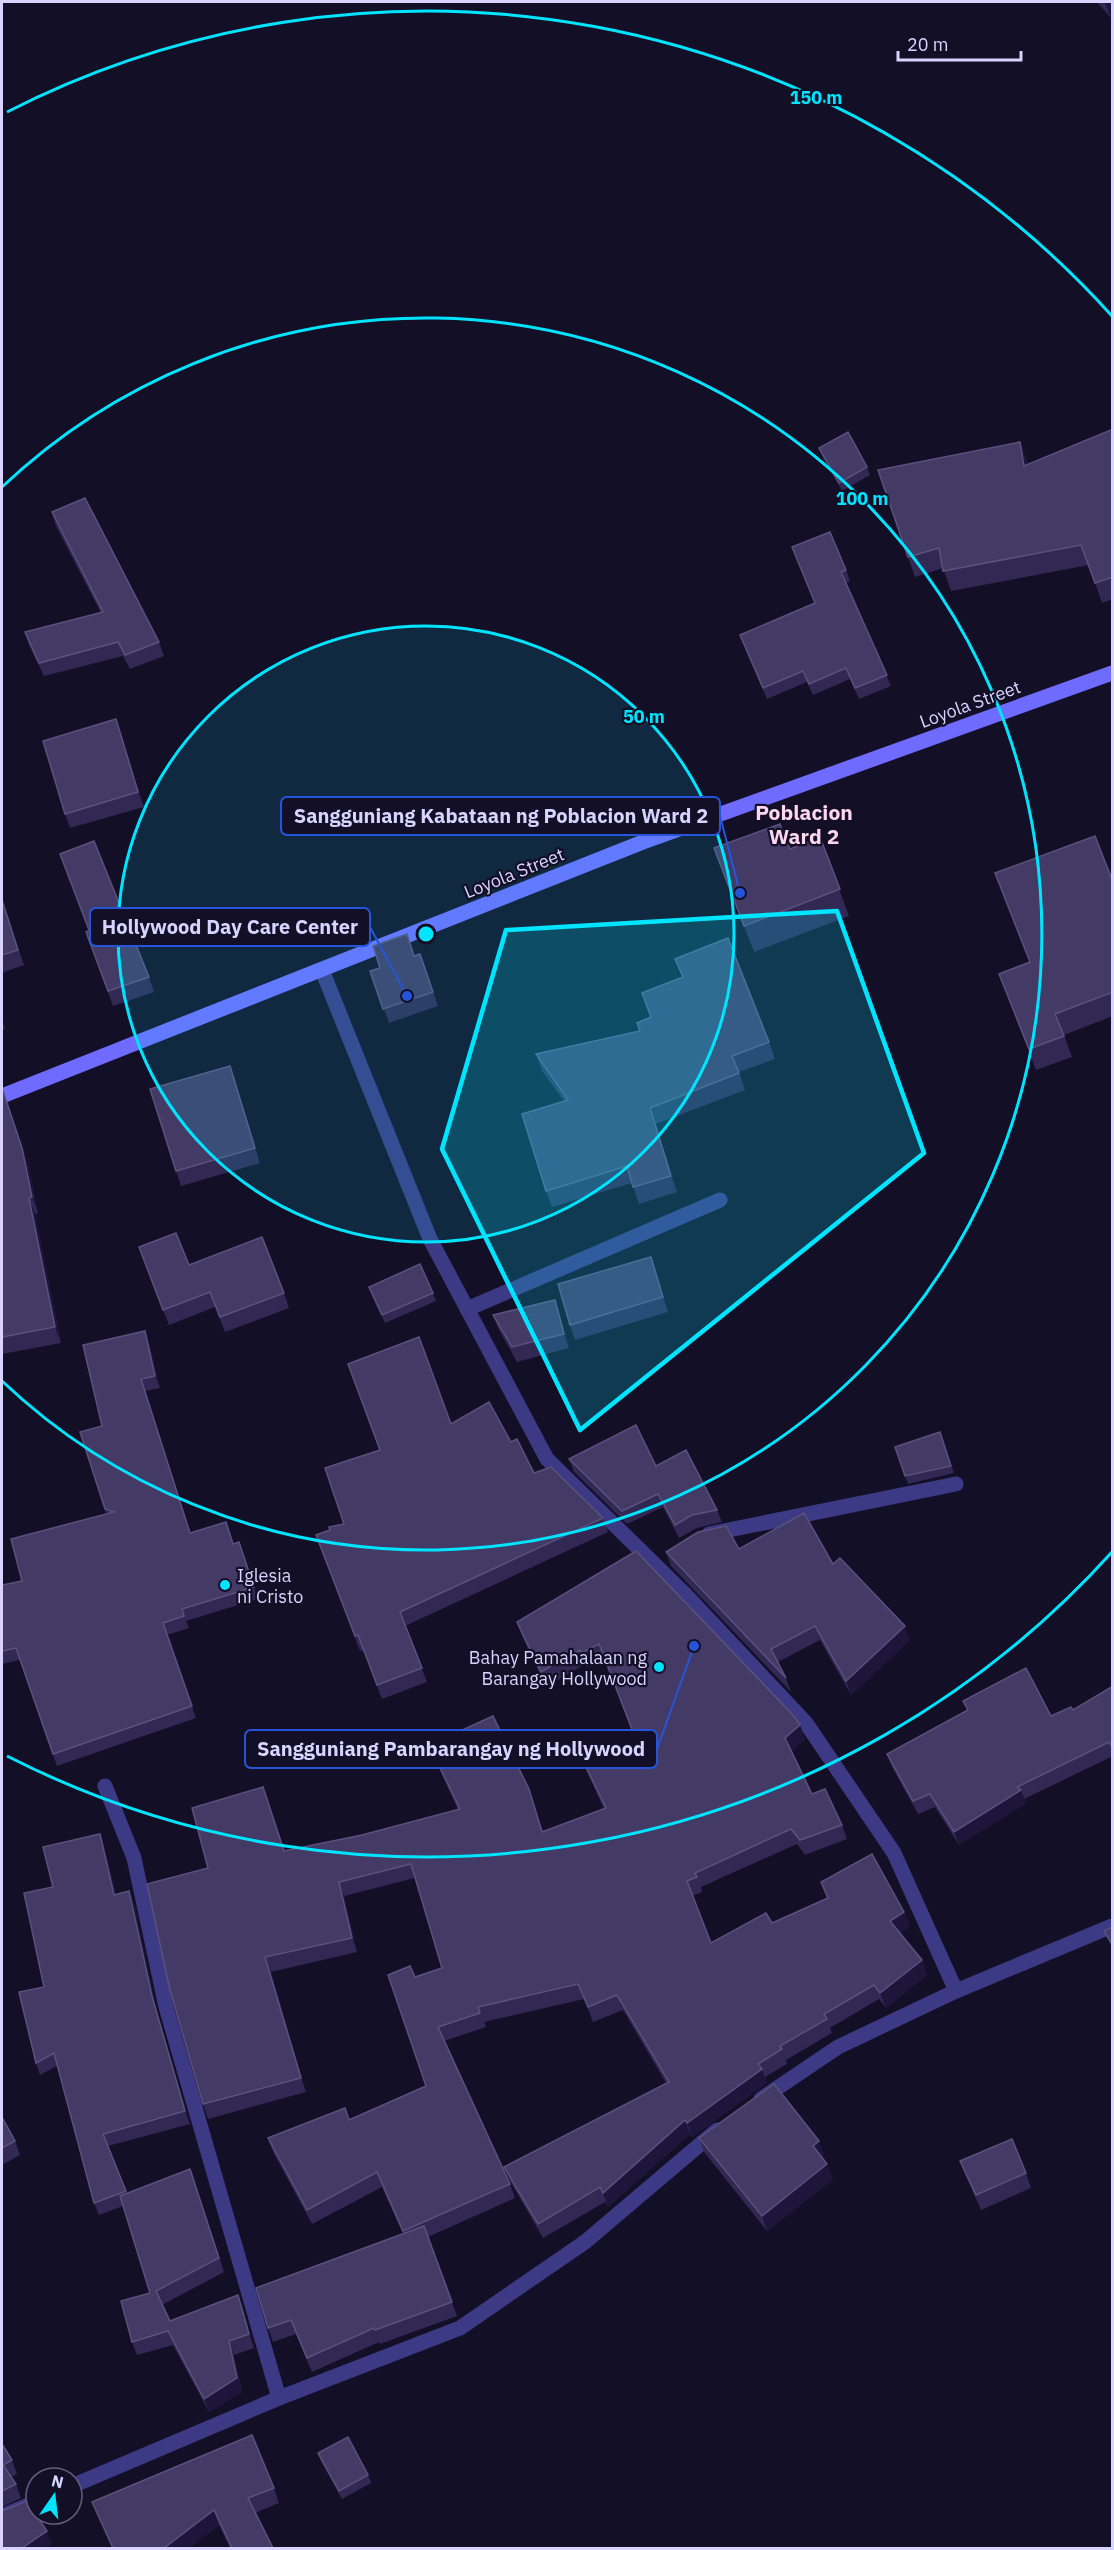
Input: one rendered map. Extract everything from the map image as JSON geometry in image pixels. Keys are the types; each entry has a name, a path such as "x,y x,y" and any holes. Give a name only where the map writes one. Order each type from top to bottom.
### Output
{"street":[{"name":"Loyola Street","path":"2,1096 643,842 1113,673"},
{"path":"322,970 430,1239 547,1459 655,1565 806,1723 894,1853 956,1991"},
{"path":"466,1309 720,1200"},
{"path":"690,1542 699,1537 956,1484"},
{"path":"655,1565 673,1554"},
{"path":"105,1786 134,1858 166,2007 279,2398"},
{"path":"752,2105 838,2047 956,1991 1113,1926"},
{"path":"84,2481 279,2398 460,2328 585,2242 714,2131 733,2118"},
{"path":"2,2516 24,2507"}],"highlighted area":[{"path":"837,911 924,1153 580,1430 442,1149 506,930"}],"building":[{"path":"1113,429 1113,577 1095,583 1081,545 943,571 939,548 908,557 878,470 1020,442 1024,466"},
{"path":"848,432 867,467 839,483 819,448"},
{"path":"85,498 159,642 125,655 118,642 39,663 25,632 103,612 52,512"},
{"path":"830,532 846,570 841,572 887,675 855,688 846,668 809,684 803,671 763,688 740,635 815,603 792,547"},
{"path":"116,719 138,792 65,814 43,741"},
{"path":"780,824 790,849 820,837 840,889 744,926 714,848"},
{"path":"1095,836 1113,882 1113,992 1055,1014 1064,1036 1029,1049 999,974 1030,962 995,873"},
{"path":"94,841 149,977 108,991 86,932 89,930 60,854"},
{"path":"2,900 18,950 2,955"},
{"path":"407,934 414,956 420,954 433,992 383,1009 370,971 380,968 373,946"},
{"path":"728,938 769,1042 732,1056 739,1073 650,1108 671,1176 633,1187 627,1166 546,1191 522,1114 568,1100 536,1054 640,1031 637,1023 651,1017 642,993 683,977 675,959"},
{"path":"230,1066 255,1148 176,1171 150,1089"},
{"path":"2,1091 22,1148 32,1197 29,1198 55,1327 2,1337"},
{"path":"176,1233 189,1265 262,1237 284,1293 220,1317 210,1292 163,1310 139,1247"},
{"path":"651,1257 663,1297 570,1325 558,1284"},
{"path":"420,1264 433,1293 382,1315 369,1287"},
{"path":"555,1300 564,1334 512,1347 493,1315"},
{"path":"145,1331 155,1376 141,1379 190,1533 226,1522 233,1544 239,1542 254,1587 182,1609 184,1616 163,1623 192,1706 53,1754 16,1648 2,1651 2,1585 22,1581 11,1539 114,1512 105,1509 80,1432 102,1426 83,1345"},
{"path":"419,1337 451,1424 489,1402 511,1442 517,1439 534,1473 551,1467 603,1518 400,1612 422,1668 377,1685 358,1635 355,1636 316,1535 330,1530 329,1527 344,1524 325,1468 380,1450 348,1364"},
{"path":"636,1425 656,1466 686,1450 717,1510 692,1515 675,1525 658,1494 622,1511 569,1459"},
{"path":"940,1432 951,1466 905,1476 895,1447"},
{"path":"804,1513 833,1564 840,1558 905,1626 846,1681 815,1626 771,1649 786,1678 666,1552 698,1532 726,1526 739,1549"},
{"path":"636,1551 793,1715 800,1725 785,1738 812,1794 825,1789 842,1825 800,1840 791,1829 695,1873 697,1877 687,1881 711,1943 766,1913 772,1923 828,1898 821,1882 872,1854 904,1912 890,1921 922,1960 880,1993 874,1985 824,2014 827,2019 780,2046 782,2049 758,2064 762,2069 687,2123 685,2120 603,2193 600,2187 538,2224 504,2167 669,2082 617,1995 588,2007 578,1984 478,2007 480,2013 438,2027 510,2184 403,2231 377,2172 307,2210 268,2138 345,2108 349,2120 426,2086 388,1975 410,1966 415,1977 442,1968 411,1864 339,1882 352,1938 265,1957 301,2078 203,2104 170,1990 147,1884 208,1868 192,1808 263,1787 284,1851 362,1835 460,1809 429,1745 493,1716 529,1789 542,1832 606,1808 583,1761 635,1737 599,1644 581,1653 580,1650 541,1672 517,1622"},
{"path":"1026,1668 1051,1716 1071,1707 1073,1710 1113,1686 1113,1749 1109,1742 1017,1787 1021,1790 954,1832 930,1794 913,1801 887,1754 968,1710 963,1701"},
{"path":"100,1834 114,1895 129,1891 152,1996 185,2111 103,2134 126,2191 94,2203 54,2053 36,2063 19,1992 44,1987 24,1893 53,1887 43,1847"},
{"path":"1113,1927 1113,1946 1104,1931"},
{"path":"774,2084 819,2141 813,2146 827,2164 762,2216 699,2138"},
{"path":"2,2117 15,2141 2,2148"},
{"path":"1012,2139 1026,2173 976,2195 960,2161"},
{"path":"190,2169 219,2258 156,2291 170,2321 238,2295 249,2334 229,2341 237,2378 204,2399 168,2331 132,2342 121,2301 150,2293 120,2196"},
{"path":"424,2226 452,2302 375,2330 374,2328 307,2358 291,2320 268,2328 256,2288"},
{"path":"252,2435 274,2488 248,2498 273,2548 232,2548 214,2510 164,2548 113,2548 92,2502"},
{"path":"348,2437 368,2475 339,2491 318,2453"},
{"path":"2,2444 12,2460 3,2465 16,2484 2,2491"},
{"path":"24,2502 24,2526 44,2526 47,2531 22,2548 2,2548 2,2511"}],"place":[{"name":"Sangguniang Kabataan ng Poblacion Ward 2","path":"740,893"},
{"name":"Hollywood Day Care Center","path":"407,996"},
{"name":"Iglesia ni Cristo","path":"225,1585"},
{"name":"Sangguniang Pambarangay ng Hollywood","path":"694,1646"},
{"name":"Bahay Pamahalaan ng Barangay Hollywood","path":"659,1667"}],"district":[{"name":"Poblacion Ward 2","path":"804,824"}]}
